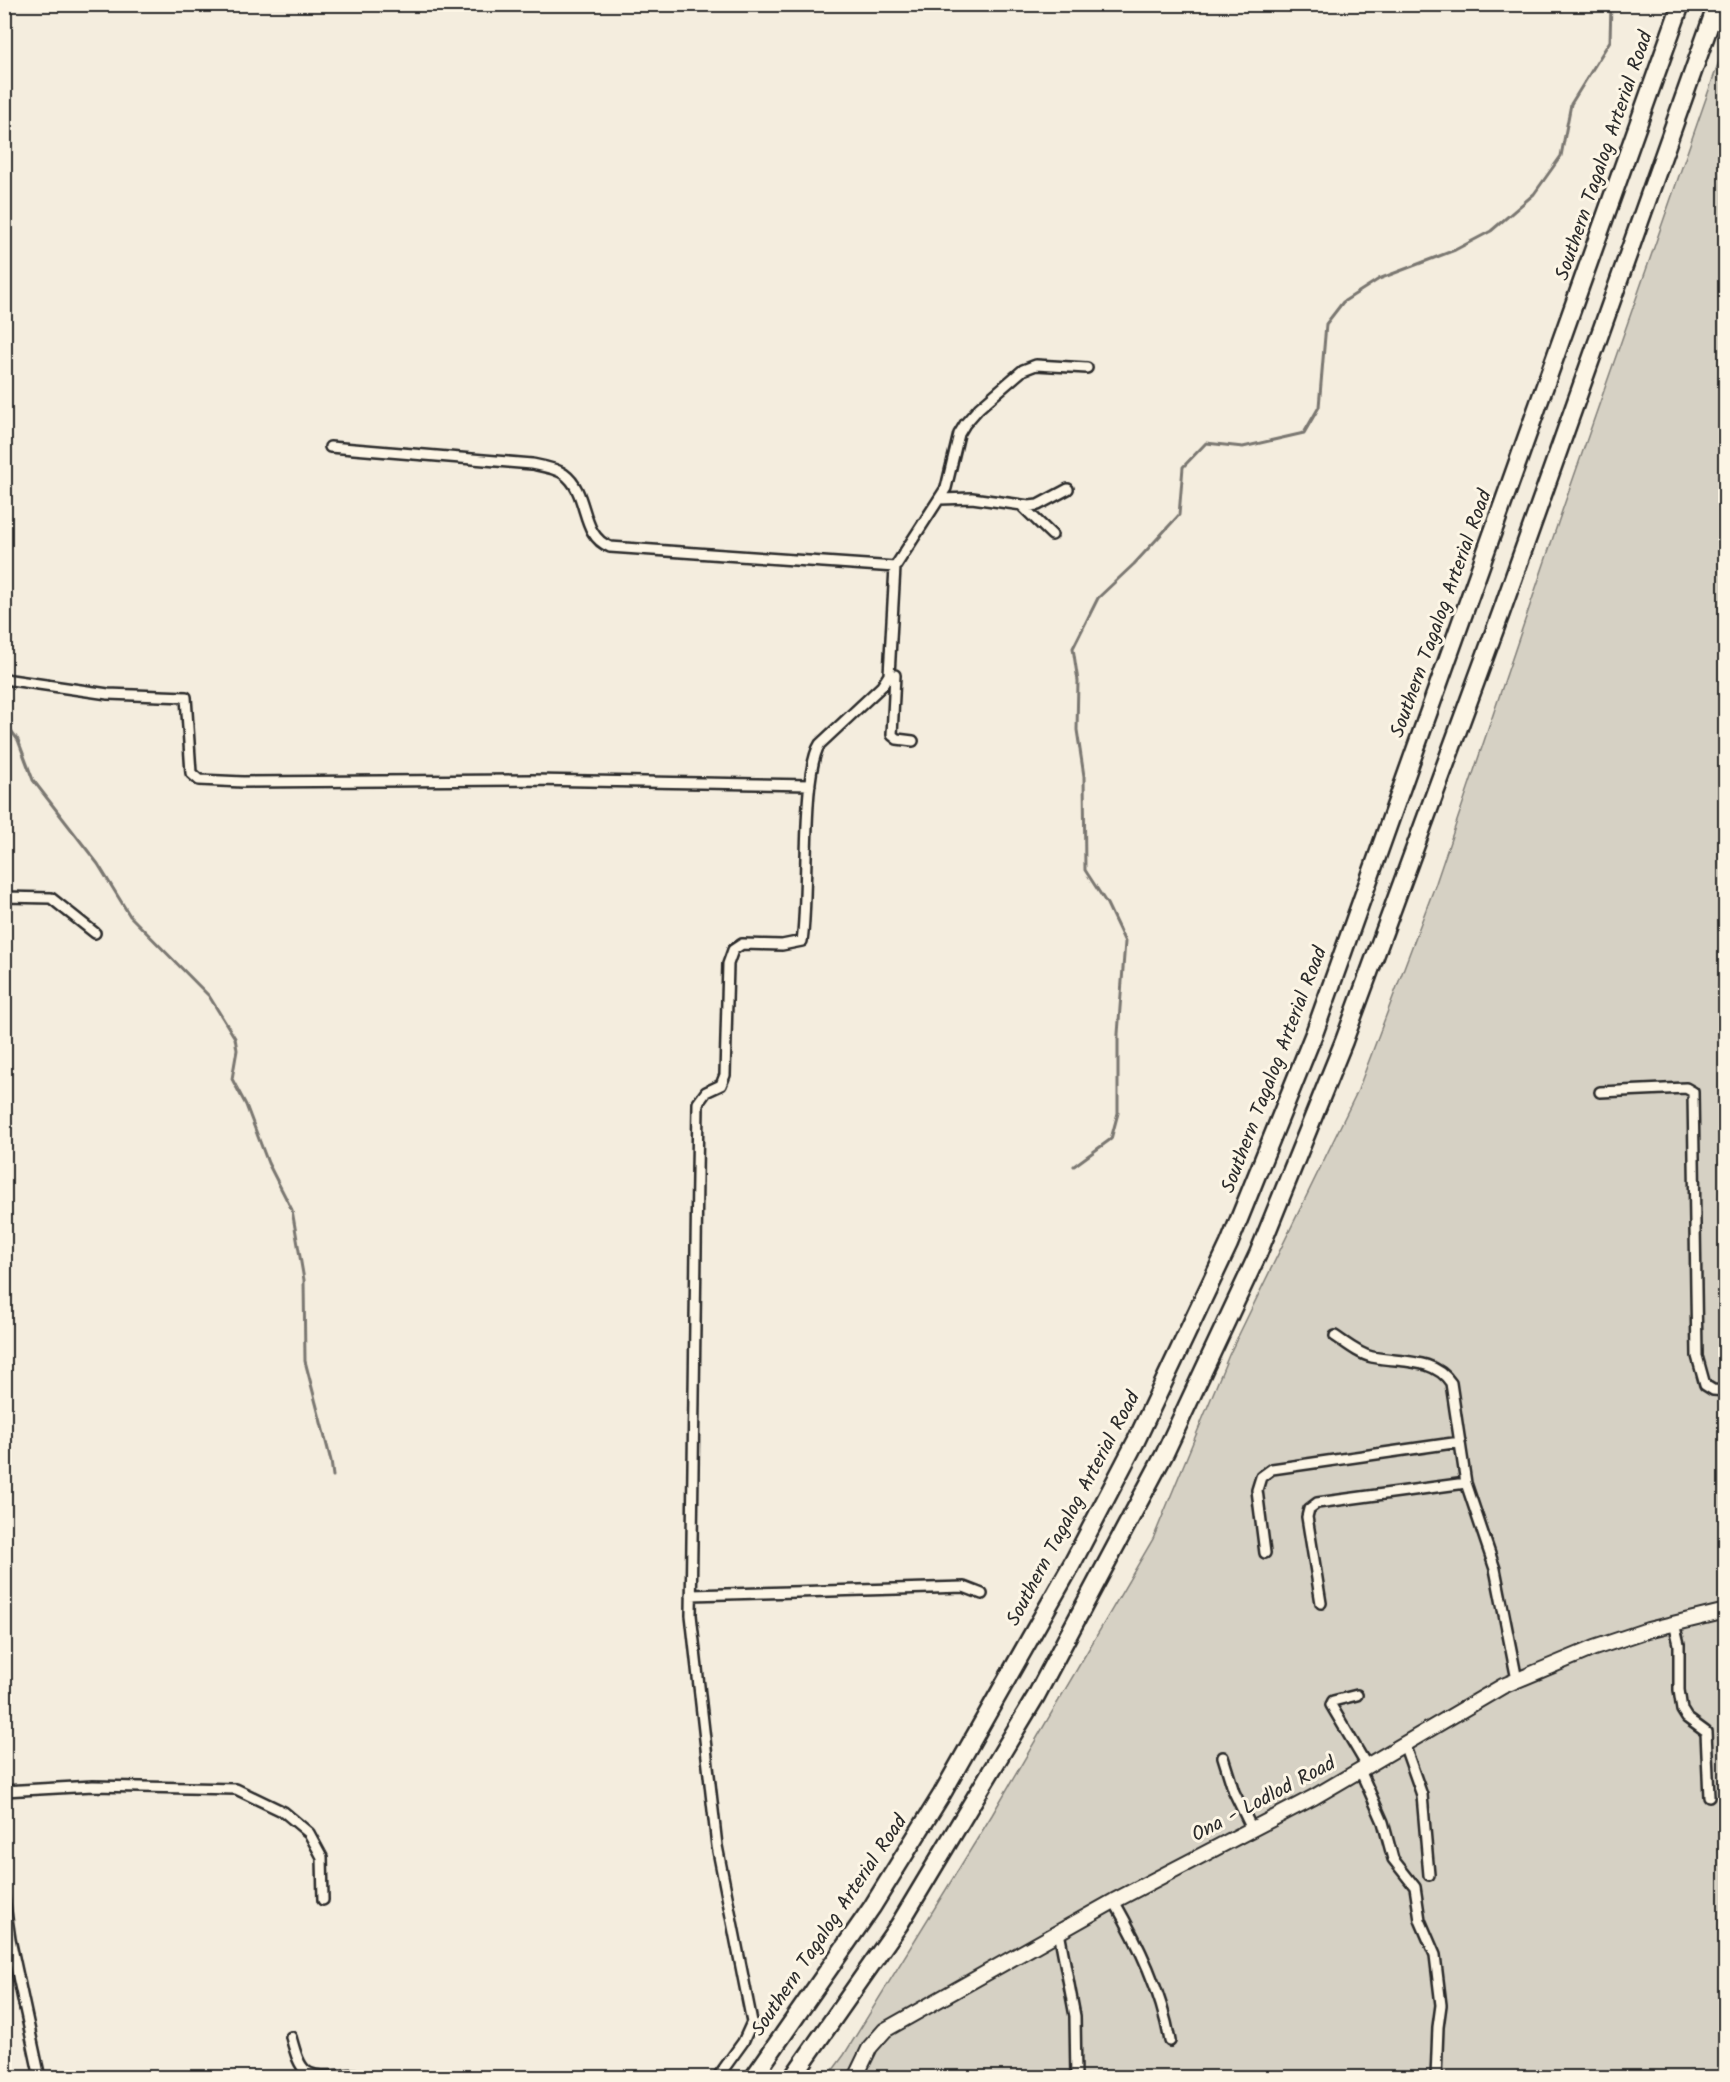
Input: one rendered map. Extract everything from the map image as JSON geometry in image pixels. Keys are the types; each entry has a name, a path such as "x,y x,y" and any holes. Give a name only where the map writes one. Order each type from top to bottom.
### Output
{"highway":[{"name":"Southern Tagalog Arterial Road","path":"753,2078 872,1907 948,1784 1072,1564 1136,1441 1229,1244 1315,1031 1681,4"},
{"path":"792,2078 898,1925 1036,1696 1165,1453 1258,1254 1364,987 1501,613 1717,4"}],"main road":[{"name":"Ona - Lodlod Road","path":"855,2078 870,2047 885,2030 1114,1901 1363,1768 1517,1680 1594,1648 1674,1623 1725,1611"}],"street":[{"path":"717,2078 743,2042 752,2022 717,1846 691,1615 699,1104 706,1092 721,1085 725,1075 728,964 733,950 742,944 782,945 802,941 810,785 814,755 820,744 882,686 889,675 895,567 940,500 949,481 959,434 979,408 1023,370 1036,365 1087,368"},
{"path":"330,447 532,464 562,473 579,492 593,536 600,543 610,547 895,567"},
{"path":"940,500 972,498 1038,505 1068,489"},
{"path":"1021,505 1052,535"},
{"path":"889,675 895,675 892,735 897,740 913,741"},
{"path":"4,679 108,694 186,697 191,773 199,780 243,782 532,780 810,785"},
{"path":"4,897 51,898 96,933"},
{"path":"1599,1092 1686,1088 1693,1092 1697,1356 1705,1386 1713,1390 1725,1391"},
{"path":"1335,1336 1362,1354 1434,1366 1444,1372 1451,1383 1466,1483 1495,1569 1517,1680"},
{"path":"1266,1553 1257,1490 1261,1477 1272,1468 1460,1442"},
{"path":"1321,1603 1307,1517 1309,1509 1317,1503 1466,1483"},
{"path":"691,1594 964,1587 982,1594"},
{"path":"1674,1623 1679,1644 1682,1710 1687,1718 1706,1732 1709,1797"},
{"path":"1357,1695 1333,1701 1331,1705 1363,1768 1394,1859 1415,1887 1420,1920 1435,1955 1442,2005 1438,2027 1436,2078"},
{"path":"1404,1744 1422,1796 1429,1875"},
{"path":"1223,1757 1234,1792 1252,1829"},
{"path":"4,1791 93,1786 236,1789 284,1812 309,1833 322,1857 323,1900"},
{"path":"4,1898 10,1939 40,2078"},
{"path":"1114,1901 1135,1938 1165,2011 1170,2041"},
{"path":"1059,1932 1075,2016 1076,2078"},
{"path":"291,2037 298,2064 307,2074 316,2077 355,2074 366,2078"}],"shaded area":[{"path":"1725,44 1726,1278 1721,1279 1721,1305 1726,1306 1725,2077 827,2078 844,2055 992,1815 1153,1539 1229,1355 1358,1090 1436,883 1563,508"}],"waterway":[{"path":"1074,1166 1111,1139 1118,1113 1118,1034 1125,942 1107,904 1085,870 1084,776 1077,730 1078,681 1073,648 1098,598 1134,564 1179,515 1183,467 1206,443 1243,447 1304,433 1319,407 1326,324 1343,302 1379,279 1455,250 1491,231 1534,194 1561,156 1571,104 1610,41 1611,4"},
{"path":"4,721 18,740 33,780 98,864 130,916 209,996 235,1038 237,1050 232,1079 246,1105 268,1163 292,1210 304,1280 305,1361 333,1476"}]}
